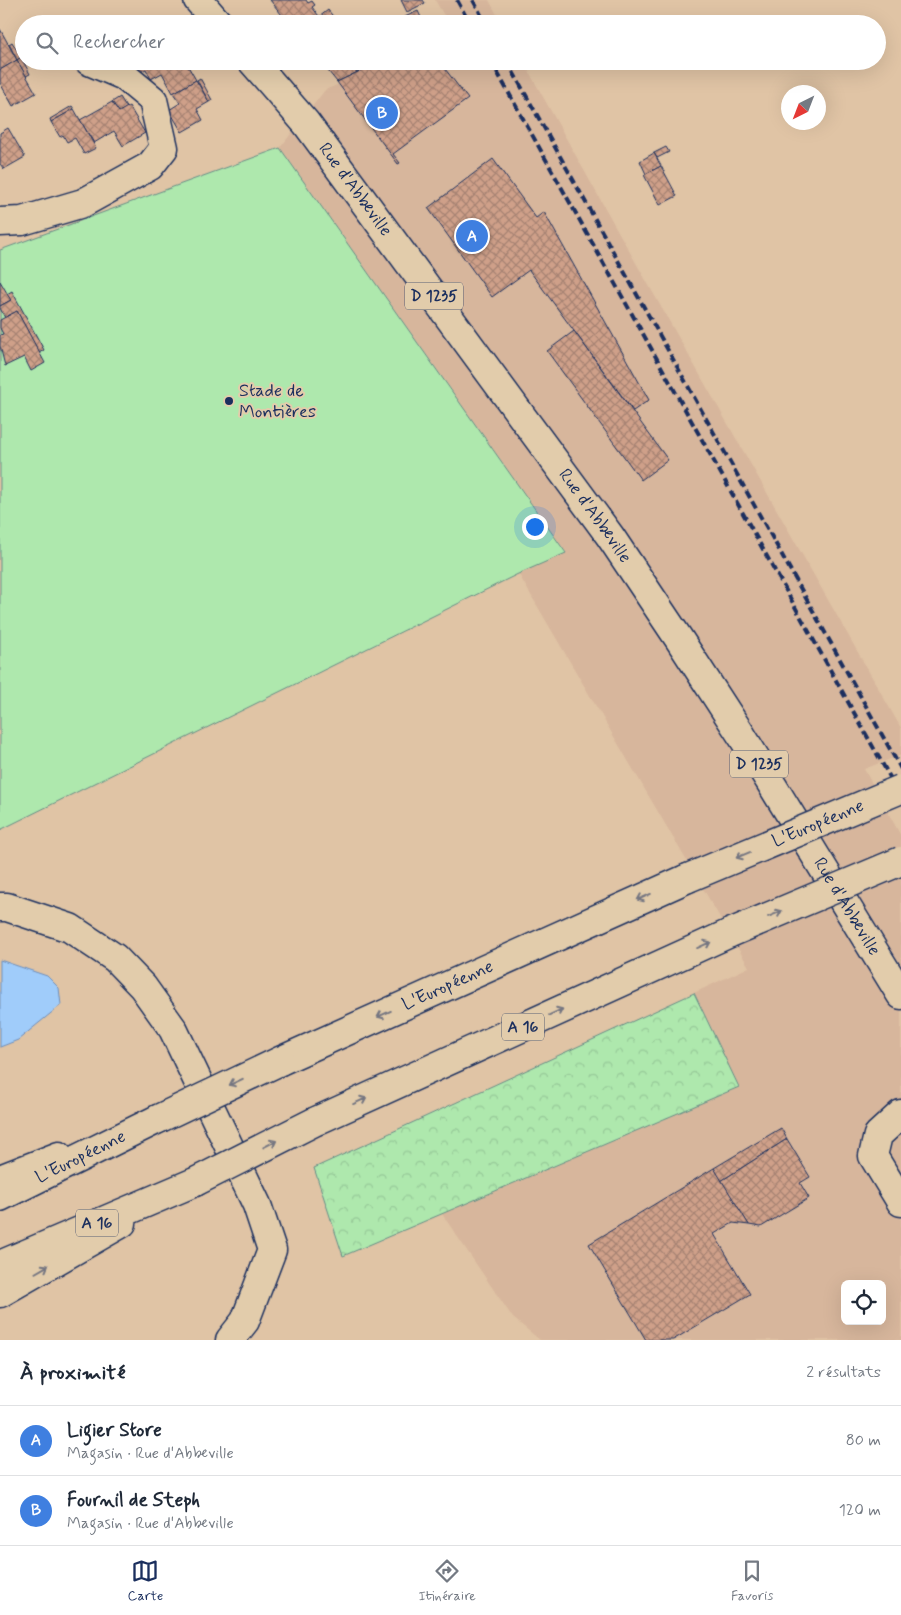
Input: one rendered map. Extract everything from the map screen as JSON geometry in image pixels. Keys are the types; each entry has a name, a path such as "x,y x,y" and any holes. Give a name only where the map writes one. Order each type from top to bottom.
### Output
{"main road":[{"path":"198,0 211,15"},
{"path":"0,222 22,220 83,203 150,166 164,148 153,100 124,76 110,70"},
{"name":"Rue d'Abbeville","path":"260,70 306,123 610,536 736,728 901,995"},
{"name":"L'Européenne","path":"0,1197 158,1118 280,1061 688,878 901,789"},
{"name":"A 16","path":"0,1265 195,1182 316,1121 730,933 901,861"},
{"path":"0,907 7,907 70,928 115,958 143,987 173,1029 257,1205 272,1250 245,1321 230,1340"},
{"path":"901,1114 878,1135 873,1156 901,1202"},
{"path":"0,1179 158,1118"},
{"path":"0,1293 195,1182"}],"shaded area":[{"path":"435,0 489,0 497,15 444,15"},
{"path":"373,70 528,70 901,728 901,755 864,769 901,836 901,1340 540,1340 513,1318 442,1214 739,1087 694,993 749,967 518,573 566,552 280,148 325,90"}],"green space":[{"name":"Stade de Montières","path":"280,148 566,553 518,574 0,830 0,250"},
{"path":"694,993 739,1087 343,1256 314,1168"}],"water":[{"path":"0,960 47,976 59,988 61,1005 18,1040 0,1047"}],"building":[{"path":"270,0 306,0 308,3 312,1 315,5 312,7 318,15 282,15"},
{"path":"401,0 423,0 425,3 407,12"},
{"path":"328,10 332,15 322,15"},
{"path":"418,11 420,15 409,15"},
{"path":"0,29 15,56 15,61 0,70"},
{"path":"12,42 15,47 15,56 9,44"},
{"path":"15,61 15,70 23,70 36,93 13,106 0,83 0,70"},
{"path":"23,70 28,70 30,74 26,76"},
{"path":"132,70 144,70 134,75"},
{"path":"146,70 190,70 196,80 173,93 162,73 151,79"},
{"path":"327,70 362,70 337,82"},
{"path":"362,70 446,70 468,99 393,154 400,163 398,164 337,82"},
{"path":"200,78 212,100 209,102 197,80"},
{"path":"196,80 209,102 197,109 203,120 182,132 169,110 180,103 173,93"},
{"path":"120,97 127,108 119,112 112,102"},
{"path":"112,102 119,112 129,106 145,133 123,146 114,131 94,143 80,120"},
{"path":"72,106 74,109 51,122 50,119"},
{"path":"74,109 96,148 84,154 75,138 67,142 63,135 60,137 51,122"},
{"path":"8,128 25,157 4,169 0,164 0,133"},
{"path":"666,147 669,152 657,158 654,153"},
{"path":"654,153 661,166 646,174 640,161"},
{"path":"493,159 536,218 544,212 649,400 633,411 529,270 492,297 428,208"},
{"path":"661,166 677,196 660,205 644,175"},
{"path":"0,281 11,300 0,306"},
{"path":"12,291 44,350 39,353 17,311 5,318 0,308 0,306 11,300 7,294"},
{"path":"17,311 45,363 31,371 24,357 5,366 0,346 0,335 3,334 0,328 0,320"},
{"path":"574,331 668,460 641,480 547,351"},
{"path":"781,1128 787,1139 721,1181 714,1168"},
{"path":"787,1139 810,1177 800,1183 809,1198 761,1227 749,1225 721,1181"},
{"path":"714,1168 749,1225 733,1223 714,1234 750,1294 673,1340 646,1340 589,1244"}],"railway":[{"path":"457,0 465,15"},
{"path":"473,0 481,15"},
{"path":"496,70 901,797"},
{"path":"512,70 901,769"}],"place":[{"name":"Fournil de Steph","path":"382,113"},
{"name":"Ligier Store","path":"472,236"},
{"name":"Stade de Montières","path":"229,401"}]}
